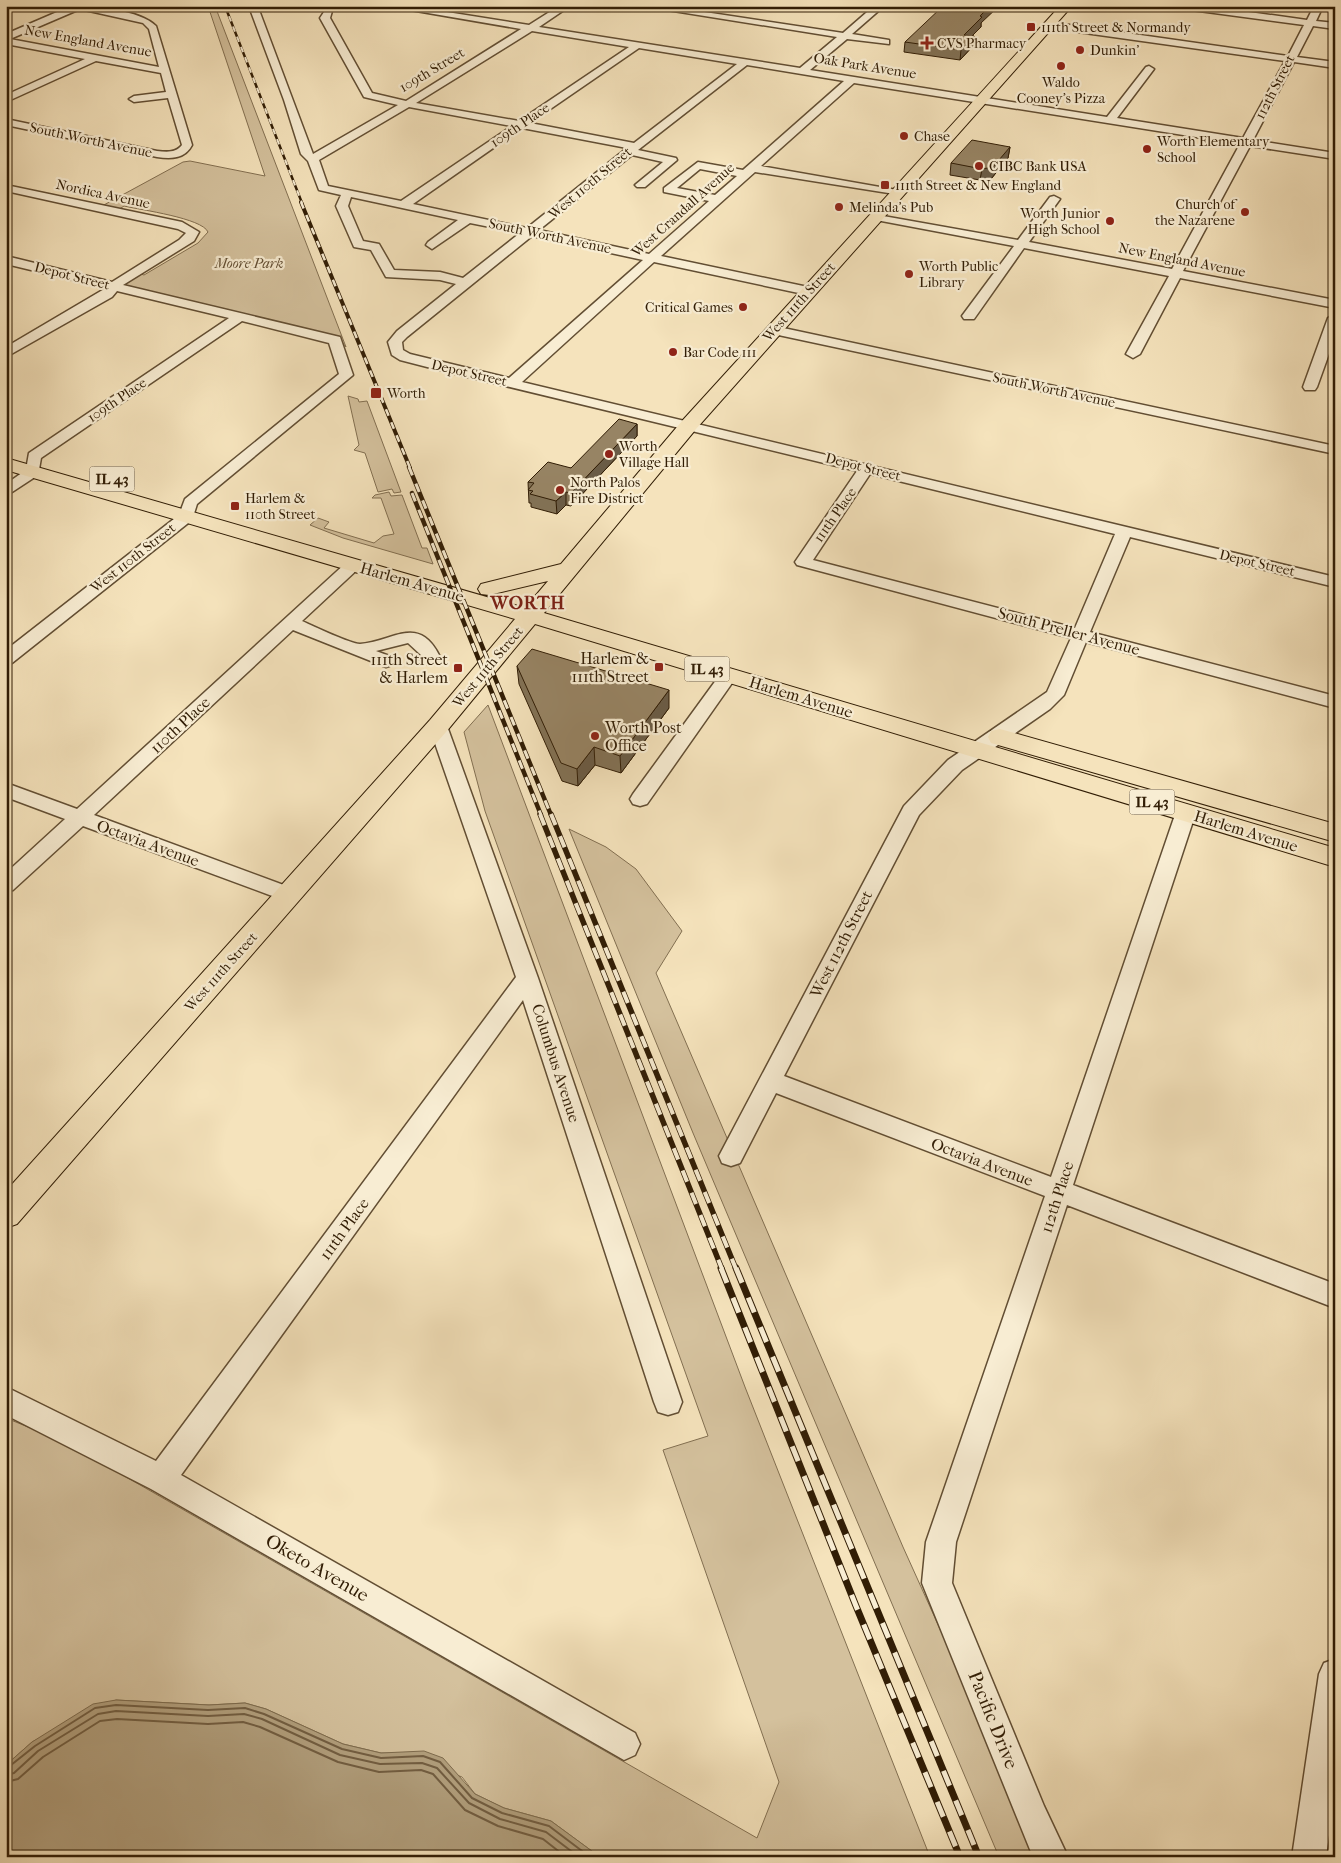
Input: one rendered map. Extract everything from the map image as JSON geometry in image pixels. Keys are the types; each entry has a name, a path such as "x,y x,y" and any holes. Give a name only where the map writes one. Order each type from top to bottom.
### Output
{"main road":[{"name":"West 111th Street","path":"6,1214 438,726 689,425 1066,6"},
{"name":"Harlem Avenue","path":"6,449 34,464 188,509 489,588 535,610"},
{"name":"Harlem Avenue","path":"6,464 34,464"},
{"name":"Harlem Avenue","path":"188,509 353,565 535,610 734,668 996,736 1335,833"},
{"path":"489,588 568,569"},
{"name":"Harlem Avenue","path":"734,668 975,750 1335,858"}],"street":[{"path":"6,37 79,6 140,19 150,24 172,94 134,98"},
{"path":"261,6 254,9 283,84 306,154 313,159"},
{"path":"334,6 328,10 326,18 364,91 374,98 521,125 631,148 672,160 641,186"},
{"name":"Oak Park Avenue","path":"391,6 1335,156"},
{"name":"109th Street","path":"313,159 407,104 566,6"},
{"path":"646,6 886,42"},
{"path":"803,71 880,6"},
{"path":"1184,6 1335,26"},
{"name":"112th Street","path":"1133,354 1177,274 1289,58 1319,6"},
{"path":"1049,25 1335,65"},
{"name":"New England Avenue","path":"6,41 165,71"},
{"name":"109th Place","path":"403,205 638,45"},
{"path":"6,99 96,58"},
{"name":"West 110th Street","path":"395,348 395,342 402,334 530,232 631,148 746,62"},
{"path":"1110,120 1149,68"},
{"name":"West Crandall Avenue","path":"512,383 852,79"},
{"name":"South Worth Avenue","path":"6,122 153,153 175,154 184,150 187,145 172,94"},
{"name":"South Worth Avenue","path":"313,159 323,188 808,291"},
{"path":"717,200 668,190 698,164 898,193"},
{"name":"Nordica Avenue","path":"6,188 182,226 193,232 190,238 119,281 114,287"},
{"path":"347,194 342,206 358,244 375,247 390,274 440,276 469,280"},
{"path":"969,316 1054,198"},
{"name":"New England Avenue","path":"876,216 1335,304"},
{"path":"432,245 467,219"},
{"name":"Depot Street","path":"6,260 335,340 346,375"},
{"path":"7,351 108,294 114,287"},
{"name":"109th Place","path":"6,491 34,464 240,317"},
{"path":"1310,387 1335,318"},
{"name":"South Worth Avenue","path":"774,330 1335,450"},
{"name":"Depot Street","path":"395,348 405,357 1335,582"},
{"name":"West 110th Street","path":"6,659 188,509 346,375"},
{"name":"111th Place","path":"803,562 867,468"},
{"path":"975,750 1044,705 1055,695 1124,532"},
{"name":"South Preller Avenue","path":"803,562 1335,702"},
{"name":"110th Place","path":"6,885 353,565"},
{"path":"291,623 386,661"},
{"path":"360,649 409,637 417,638 429,651 428,660"},
{"path":"640,799 734,668"},
{"name":"Columbus Avenue","path":"438,726 527,978 668,1402"},
{"name":"West 112th Street","path":"732,1156 911,811 955,765 975,750"},
{"name":"Octavia Avenue","path":"6,790 290,895"},
{"name":"112th Place","path":"937,1583 941,1542 1186,812"},
{"name":"111th Place","path":"161,1479 527,978"},
{"name":"Octavia Avenue","path":"770,1081 1335,1296"},
{"name":"Oketo Avenue","path":"6,1400 161,1479 624,1744"},
{"name":"Pacific Drive","path":"937,1583 1032,1817 1051,1857"},
{"path":"1309,1857 1335,1674"}],"green space":[{"name":"Moore Park","path":"208,6 215,6 346,347 341,341 124,285 123,283 138,273 144,275 198,243 208,232 195,223 170,215 124,206 118,210 102,206 183,162 190,161 265,176"},
{"path":"348,396 358,399 359,402 367,401 401,492 394,493 392,489 378,492 365,453 354,450 359,445"},
{"path":"389,492 391,496 402,495 422,548 427,548 433,564 343,538 310,525 318,518 329,522 324,528 374,543 383,536 394,534 381,498 372,498 375,495"},
{"path":"488,705 745,1387 930,1857 600,1857 551,1821 504,1808 475,1794 462,1777 401,1753 381,1753 343,1744 266,1709 245,1703 209,1705 116,1700 32,1742 6,1765 6,1418 65,1442 757,1838 779,1782 663,1450 708,1436 485,811 464,732"},
{"path":"569,829 606,847 636,869 682,931 656,973 903,1547 1043,1857 999,1857 693,1133"}],"water":[{"path":"116,1700 209,1705 245,1703 266,1709 343,1744 381,1753 424,1751 443,1758 475,1794 504,1808 551,1821 600,1857 6,1857 6,1765 32,1742 93,1704"}],"building":[{"path":"943,6 990,6 964,35 974,36 961,50 905,42"},
{"path":"972,140 1010,147 993,167 982,169 951,163"},
{"path":"619,419 637,424 571,493 566,492 556,501 530,494 533,491 528,490 534,483 528,482 548,462 571,468"},
{"name":"Worth Post Office","path":"532,649 669,690 620,756 594,747 577,769 561,763 517,666"}],"railway":[{"path":"225,6 302,203"},
{"path":"301,202 410,468"},
{"path":"409,467 551,815"},
{"path":"412,493 541,815"},
{"path":"540,814 722,1269"},
{"path":"551,814 736,1269"},
{"path":"721,1268 856,1606 960,1857"},
{"path":"736,1268 979,1857"}],"place":[{"name":"111th Street & Normandy","path":"1031,27"},
{"name":"CVS Pharmacy","path":"927,43"},
{"name":"Dunkin'","path":"1080,50"},
{"name":"Waldo Cooney's Pizza","path":"1061,66"},
{"name":"Chase","path":"904,136"},
{"name":"Worth Elementary School","path":"1147,149"},
{"name":"CIBC Bank USA","path":"979,166"},
{"name":"111th Street & New England","path":"885,185"},
{"name":"Melinda's Pub","path":"839,207"},
{"name":"Church of the Nazarene","path":"1245,212"},
{"name":"Worth Junior High School","path":"1110,221"},
{"name":"Worth Public Library","path":"909,274"},
{"name":"Critical Games","path":"743,307"},
{"name":"Bar Code 111","path":"673,352"},
{"name":"Worth","path":"376,393"},
{"name":"Worth Village Hall","path":"609,454"},
{"name":"North Palos Fire District","path":"560,490"},
{"name":"Harlem & 110th Street","path":"235,506"},
{"name":"Harlem & 111th Street","path":"659,667"},
{"name":"111th Street & Harlem","path":"458,668"},
{"name":"Worth Post Office","path":"595,736"}],"district":[{"name":"WORTH","path":"528,603"}]}
